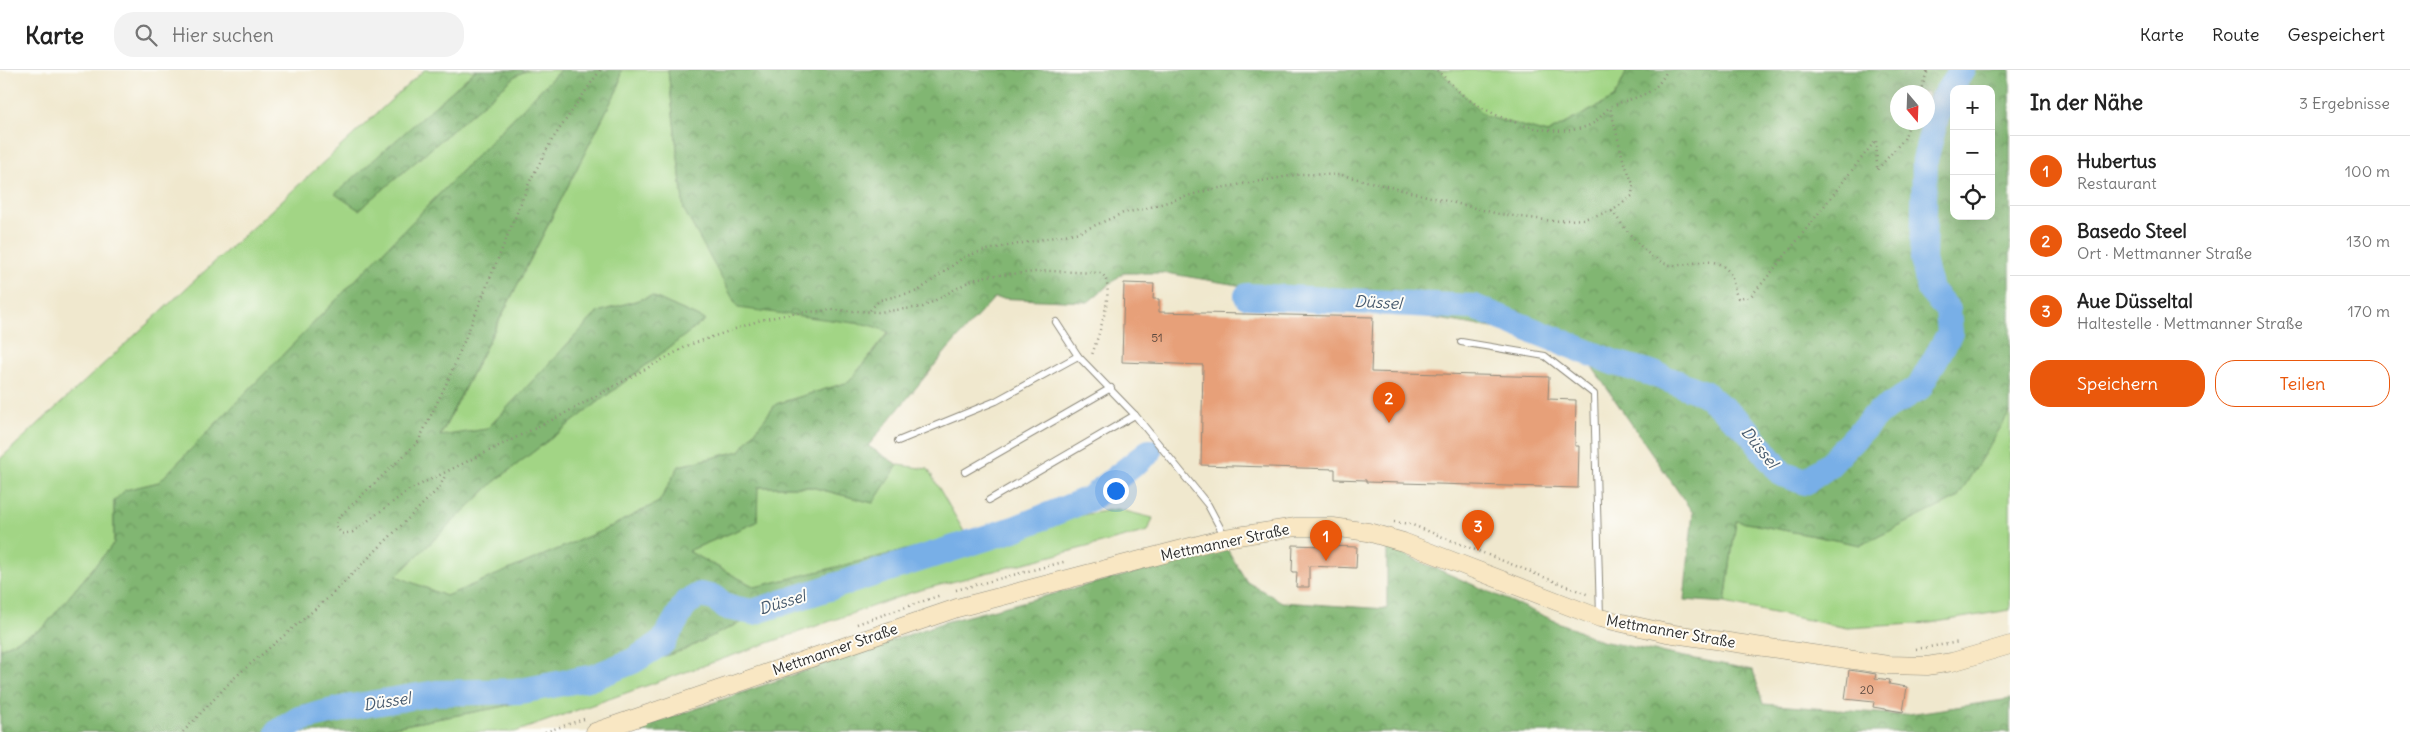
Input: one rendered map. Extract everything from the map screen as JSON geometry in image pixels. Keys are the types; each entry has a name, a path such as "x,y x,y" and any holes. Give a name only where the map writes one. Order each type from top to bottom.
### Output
{"main road":[{"name":"Mettmanner Straße","path":"593,724 917,620 1008,594 1225,538 1296,527 1333,527 1368,532 1403,542 1600,618 1667,633 1888,665 1927,666 1960,660 2010,646"}],"lane":[{"path":"1056,322 1078,356 1135,415 1208,505 1225,538"},
{"path":"1461,342 1545,356 1594,394 1600,618"},
{"path":"898,441 996,401 1078,356"},
{"path":"965,472 1111,388"},
{"path":"990,500 1135,415"}],"path":[{"path":"600,70 552,140 530,181 449,378 418,442 339,517 335,525 342,534 353,532 409,490 446,474 560,416 689,345 761,320 794,313 870,310 878,312 923,306 970,281 986,276 1048,270 1101,273 1106,280 1108,294 1088,368"},
{"path":"1437,70 1468,98 1492,113 1545,130 1563,130 1592,124 1610,107 1652,92 1658,86 1667,70"},
{"path":"1923,85 1928,70"},
{"path":"870,310 880,300 918,291 950,265 964,257 982,251 1080,232 1123,213 1161,205 1208,190 1302,174 1342,175 1499,214 1553,221 1583,219 1612,211 1632,196 1633,184 1623,158 1610,107"},
{"path":"1612,211 1626,231 1649,254 1670,265 1711,260 1725,268 1734,279 1733,289 1738,298 1751,296 1786,256 1876,140 1877,170 1904,139 1907,130"},
{"path":"183,732 233,679 327,599 439,488 446,474"},
{"path":"1391,521 1410,524 1600,600"},
{"path":"849,627 981,582 1072,560"},
{"path":"1915,649 1964,641"},
{"path":"546,732 593,724"}],"green space":[{"path":"424,70 476,70 336,194 359,210 517,75 527,70 560,70 159,482 126,490 114,501 114,543 43,628 0,649 0,459"},
{"path":"476,70 527,70 517,75 359,210 335,194"},
{"path":"560,70 621,70 619,86 440,436 487,429 598,312 652,296 705,320 494,482 396,576 446,596 606,529 659,502 679,466 740,451 776,404 849,382 889,332 870,325 738,308 684,210 668,70 1439,70 1485,116 1547,133 1614,98 1626,73 1624,70 2010,70 2010,412 1957,498 1861,545 1736,521 1725,603 1684,600 1693,513 1575,342 1166,273 1123,273 1088,302 994,298 947,350 868,446 898,465 873,503 811,487 758,487 757,522 688,551 755,587 930,544 925,567 737,624 684,650 501,707 367,732 0,732 0,649 43,628 114,543 114,501 125,490 159,482"},
{"path":"621,70 668,70 684,210 870,325 889,331 849,382 776,404 740,451 679,466 659,502 606,529 446,596 396,576 494,482 705,320 652,296 598,312 487,429 440,437 619,86"},
{"path":"1439,70 1624,70 1626,73 1614,98 1547,133 1484,116"},
{"path":"2010,412 2010,610 1930,623 1847,628 1725,603 1736,521 1861,545 1957,498"},
{"path":"898,465 928,469 966,535 1117,509 1153,518 1148,531 913,592 515,732 367,732 501,707 684,650 737,624 925,567 929,545 755,587 688,551 757,522 757,487 811,487 873,503"},
{"path":"1387,547 1601,641 1753,670 1763,704 1902,715 2010,699 2010,732 629,732 945,622 1227,549 1247,582 1282,602 1387,609"}],"building":[{"path":"1124,283 1154,284 1153,299 1159,299 1159,312 1373,317 1371,372 1549,377 1548,399 1576,400 1575,446 1579,446 1578,488 1366,482 1366,480 1335,479 1335,469 1201,465 1203,365 1122,362"},
{"path":"1293,545 1357,547 1356,568 1309,566 1309,587 1296,587 1297,572 1292,572"},
{"path":"1849,670 1876,674 1875,678 1890,680 1889,684 1907,687 1903,712 1873,707 1874,702 1845,699"}],"waterway":[{"name":"Düssel","path":"1247,296 1474,307 1615,363 1651,373 1704,393 1746,428 1782,474 1805,482 1828,466 1878,413 1919,388 1950,333 1948,310 1930,290 1923,259 1925,160 1940,103 1962,70"},
{"name":"Düssel","path":"278,732 299,719 351,707 436,693 521,691 594,677 633,661 663,642 686,603 700,595 715,598 726,607 753,612 1014,529 1091,498 1149,452"}],"place":[{"name":"Basedo Steel","path":"1389,423"},
{"name":"Aue Düsseltal","path":"1478,551"},
{"name":"Hubertus","path":"1326,561"}]}
